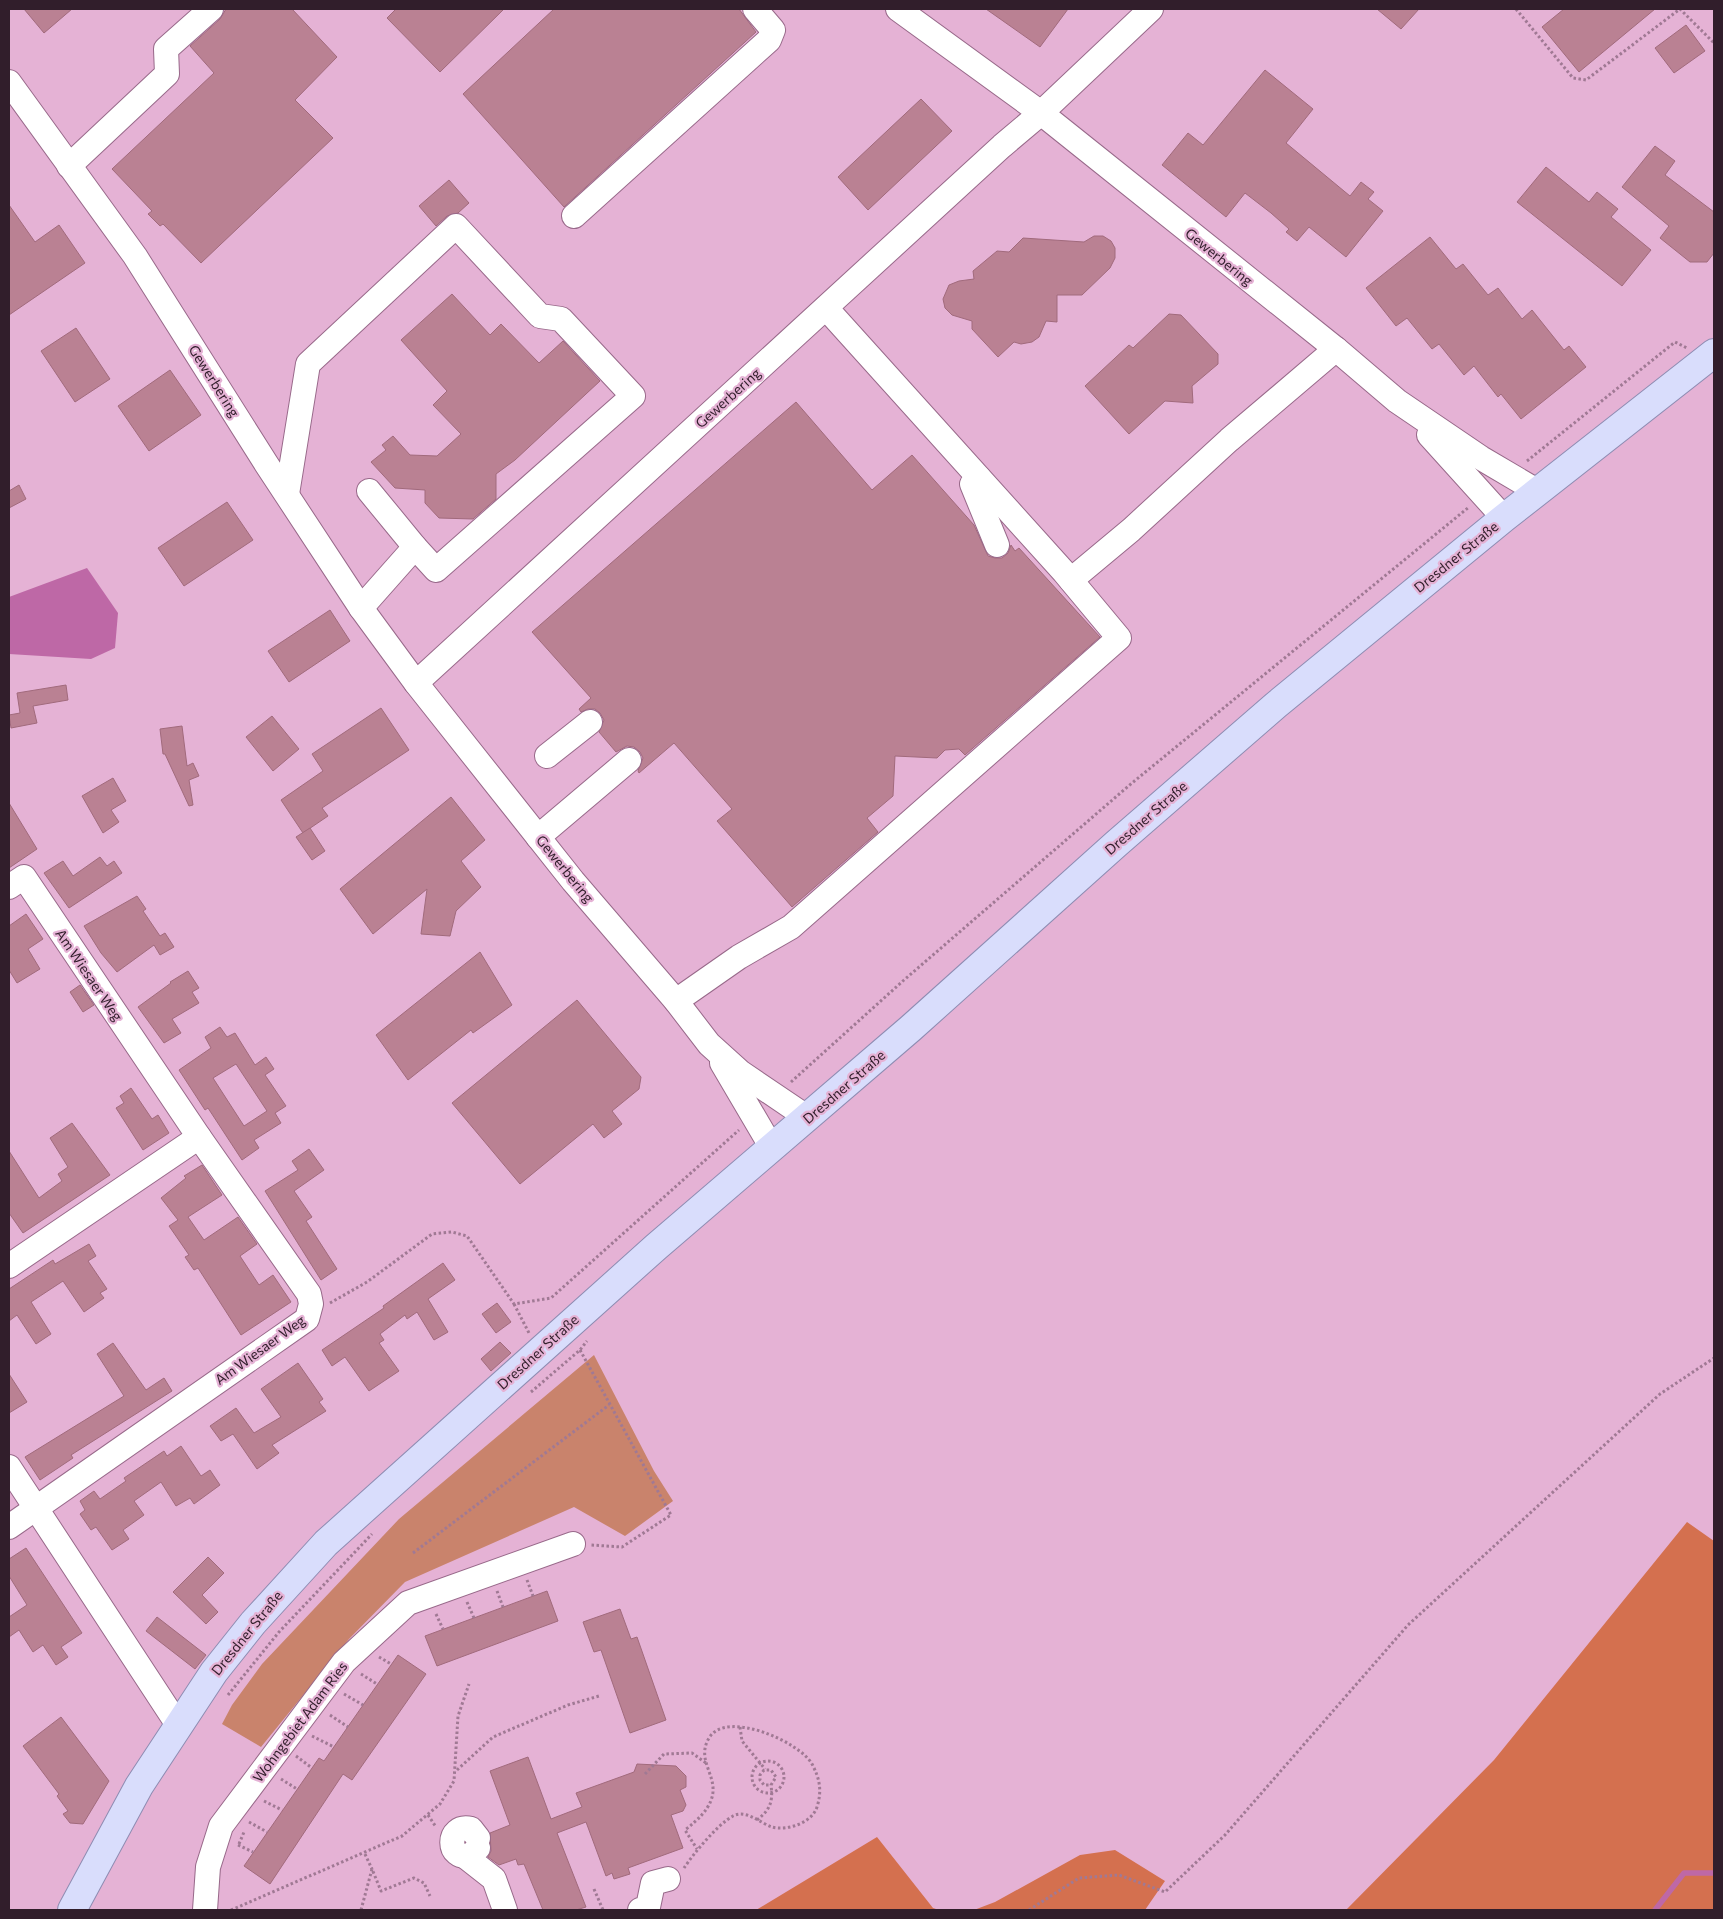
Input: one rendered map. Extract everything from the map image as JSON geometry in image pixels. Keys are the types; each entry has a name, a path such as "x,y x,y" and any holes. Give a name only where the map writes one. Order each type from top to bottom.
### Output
{"main road":[{"name":"Dresdner Straße","path":"72,1910 139,1786 214,1672 253,1623 326,1542 656,1247 808,1118 1268,711 1537,491 1711,356"}],"street":[{"path":"69,166 166,74 166,49 211,9"},
{"path":"574,216 769,40 773,30 756,9"},
{"name":"Gewerbering","path":"898,9 1041,113 1336,349 1397,401 1464,447 1537,491"},
{"name":"Gewerbering","path":"416,683 1002,146 1041,113 1151,9"},
{"name":"Gewerbering","path":"9,82 135,256 286,494 361,608 416,683 538,837 676,1001 716,1052 752,1117 772,1148"},
{"path":"286,494 308,364 456,226 540,316 561,319 633,396 436,570 369,491"},
{"path":"676,1001 739,957 791,927 1119,638 1071,580 826,308"},
{"path":"1071,580 1131,530 1229,440 1336,349"},
{"name":"Gewerbering","path":"1397,401 1504,518"},
{"path":"979,478 972,484 997,544"},
{"path":"361,608 415,547"},
{"path":"547,756 590,722"},
{"path":"538,837 628,760"},
{"name":"Am Wiesaer Weg","path":"9,887 24,877 198,1137 309,1294 311,1304 307,1319 9,1527"},
{"name":"Gewerbering","path":"716,1052 774,1097 808,1118"},
{"path":"9,1266 198,1137"},
{"path":"9,1466 178,1725"},
{"name":"Wohngebiet Adam Ries","path":"205,1910 208,1867 221,1826 344,1662 408,1603 574,1544"},
{"path":"474,1847 492,1874 505,1910"},
{"path":"640,1910 648,1907 653,1883 668,1879"}],"path":[{"path":"1516,9 1574,78 1586,80 1680,9 1714,44"},
{"path":"1509,475 1675,342 1711,356"},
{"path":"774,1097 904,980 1132,783 1484,495"},
{"path":"514,1304 551,1298 752,1117"},
{"path":"311,1304 321,1308 367,1282 432,1234 452,1232 467,1236 514,1304 530,1336"},
{"path":"527,1396 580,1350 591,1336"},
{"path":"574,1544 622,1547 671,1515 580,1350"},
{"path":"1029,1910 1079,1878 1119,1875 1165,1892 1225,1836 1408,1625 1660,1394 1714,1358"},
{"path":"413,1553 609,1405"},
{"path":"226,1698 279,1632 376,1530"},
{"path":"533,1596 525,1577 534,1574"},
{"path":"503,1585 495,1588 503,1607"},
{"path":"458,1602 473,1596"},
{"path":"465,1599 474,1618"},
{"path":"428,1617 444,1609"},
{"path":"436,1613 443,1629"},
{"path":"384,1649 376,1656 391,1664"},
{"path":"355,1680 366,1668"},
{"path":"361,1674 377,1684"},
{"path":"231,1910 365,1854 402,1836 440,1804 454,1781 458,1716 469,1684"},
{"path":"338,1700 349,1687"},
{"path":"344,1693 363,1706"},
{"path":"456,1770 493,1737 568,1705 599,1696"},
{"path":"326,1712 348,1727"},
{"path":"668,1879 679,1875 697,1849 733,1816 743,1814 773,1827 788,1827 806,1822 816,1811 822,1794 818,1775 809,1759 795,1746 763,1731 740,1727 726,1727 710,1735 705,1745 706,1764 713,1779 713,1797 705,1811 685,1830 697,1849"},
{"path":"740,1727 742,1741 765,1769 771,1770 775,1774 775,1781 771,1785 764,1785 760,1780 760,1775 765,1769"},
{"path":"308,1733 334,1747"},
{"path":"645,1774 664,1754 692,1753 706,1764"},
{"path":"292,1754 312,1768"},
{"path":"768,1761 776,1763 782,1769 783,1783 772,1793 760,1791 753,1782 753,1771 760,1763 768,1761"},
{"path":"276,1776 297,1789"},
{"path":"757,1820 767,1812 773,1799 771,1785"},
{"path":"257,1807 262,1799 282,1810"},
{"path":"235,1852 253,1814"},
{"path":"248,1822 267,1832"},
{"path":"238,1845 253,1852"},
{"path":"365,1854 381,1891 414,1878 424,1883 430,1896"},
{"path":"360,1910 372,1869"},
{"path":"594,1889 603,1910"}],"shaded area":[{"path":"87,568 118,613 115,648 91,659 9,654 9,597"},
{"path":"594,1355 654,1471 673,1501 625,1536 574,1507 405,1582 349,1639 261,1747 222,1724 232,1705 262,1664 399,1519"},
{"path":"1687,1522 1714,1541 1714,1910 1346,1910 1494,1760"},
{"path":"877,1837 933,1908 939,1910 756,1910"},
{"path":"1115,1850 1165,1881 1145,1910 974,1910 995,1902 1080,1855"}],"building":[{"path":"24,9 72,9 44,33"},
{"path":"226,9 292,9 337,57 295,100 333,138 201,263 163,224 160,226 148,214 152,211 112,169 214,73 190,46 220,19"},
{"path":"396,9 504,9 440,72 387,18"},
{"path":"554,9 739,9 756,32 564,207 463,94"},
{"path":"986,9 1068,9 1040,47"},
{"path":"1377,9 1419,9 1401,29"},
{"path":"1564,9 1655,9 1579,72 1542,27"},
{"path":"1686,25 1705,51 1674,73 1655,48"},
{"path":"1265,70 1313,109 1286,143 1350,196 1361,182 1374,192 1368,199 1383,211 1346,257 1309,227 1297,241 1286,232 1289,229 1245,193 1226,217 1162,165 1188,133 1203,145"},
{"path":"921,99 952,131 868,210 838,177"},
{"path":"1655,146 1675,161 1665,175 1714,212 1714,253 1707,262 1690,262 1660,238 1669,226 1622,187"},
{"path":"1546,167 1589,202 1597,192 1618,209 1611,217 1651,250 1622,286 1517,202"},
{"path":"449,180 469,203 458,213 447,216 436,226 419,206"},
{"path":"9,205 35,242 59,225 85,263 9,315"},
{"path":"1094,236 1103,236 1111,241 1115,248 1115,258 1110,268 1082,295 1057,295 1057,322 1046,321 1039,337 1032,342 1021,344 1014,342 998,357 972,329 972,321 952,315 945,308 943,299 949,285 959,281 974,279 973,271 997,251 1009,252 1023,238 1084,242"},
{"path":"1430,237 1456,269 1463,264 1488,295 1498,288 1522,319 1532,310 1564,350 1569,346 1586,367 1521,419 1501,394 1498,397 1474,366 1464,375 1439,344 1432,349 1407,318 1396,326 1366,288"},
{"path":"452,294 490,335 501,324 539,363 563,341 600,381 515,460 496,474 496,499 473,519 439,518 425,503 425,490 395,488 371,462 386,450 382,445 393,436 410,455 437,456 461,434 433,405 447,391 401,340"},
{"path":"1169,314 1181,315 1218,354 1218,364 1192,386 1193,403 1165,401 1129,434 1085,386 1129,345 1133,348"},
{"path":"76,328 110,379 75,402 41,351"},
{"path":"170,370 201,415 149,451 118,406"},
{"path":"796,402 872,490 912,455 974,525 988,556 1002,558 1008,553 1011,545 1015,551 1019,548 1100,637 965,755 959,749 945,750 937,758 895,756 893,796 867,818 878,832 792,907 717,821 732,809 674,743 639,773 643,758 640,752 634,747 627,746 616,752 599,732 604,720 600,713 595,709 581,712 579,709 591,698 532,632"},
{"path":"19,485 26,499 9,508 9,491"},
{"path":"227,502 253,540 184,586 158,548"},
{"path":"330,610 350,641 289,682 268,651"},
{"path":"66,685 68,700 33,706 37,723 11,728 9,715 20,713 17,693"},
{"path":"381,708 409,750 322,808 328,816 303,833 281,800 323,771 312,754"},
{"path":"272,716 299,749 273,771 246,737"},
{"path":"182,726 187,766 193,763 199,776 189,780 193,805 189,806 165,754 163,754 160,729"},
{"path":"113,778 126,801 111,810 119,822 103,833 82,796"},
{"path":"451,797 485,840 461,861 481,887 456,911 450,936 421,934 427,889 373,934 340,889"},
{"path":"9,803 37,849 9,868"},
{"path":"310,828 325,851 312,860 296,837"},
{"path":"100,857 107,866 114,861 122,873 69,908 44,873 63,861 73,876"},
{"path":"137,896 146,909 143,911 160,936 165,933 174,947 160,955 154,945 117,972 101,953 84,926"},
{"path":"26,914 43,939 28,949 40,969 17,983 9,970 9,926"},
{"path":"480,952 512,1005 473,1033 471,1030 408,1080 376,1035"},
{"path":"188,971 199,988 192,992 199,1003 172,1019 181,1033 164,1043 138,1007 170,982"},
{"path":"80,985 94,1005 83,1012 70,992"},
{"path":"577,1000 641,1077 639,1089 612,1111 622,1124 604,1138 593,1124 520,1184 452,1103"},
{"path":"220,1027 227,1037 235,1033 255,1065 266,1057 274,1069 265,1075 286,1106 275,1113 281,1123 254,1140 259,1148 242,1160 208,1108 205,1110 179,1070 211,1048 205,1037","holes":["236,1064 267,1111 244,1126 213,1078"]},
{"path":"131,1088 152,1119 158,1115 169,1133 143,1150 116,1108 124,1103 120,1096"},
{"path":"72,1123 110,1175 23,1233 9,1213 9,1151 39,1198 62,1181 58,1174 68,1167 50,1138"},
{"path":"309,1149 324,1170 294,1191 312,1217 306,1221 337,1269 321,1280 265,1191 298,1170 292,1161"},
{"path":"202,1165 222,1195 188,1217 204,1240 238,1217 257,1244 240,1256 259,1285 273,1275 291,1302 241,1335 198,1268 194,1270 185,1257 189,1255 169,1226 178,1220 161,1198 186,1178 184,1176"},
{"path":"89,1244 96,1256 88,1261 107,1289 100,1293 104,1298 84,1312 63,1281 31,1302 51,1334 36,1344 17,1315 9,1321 9,1289 53,1260 55,1264"},
{"path":"443,1263 455,1280 428,1299 448,1332 434,1340 417,1312 407,1319 405,1315 380,1334 384,1340 379,1343 399,1371 369,1391 345,1357 332,1366 322,1350 384,1308 383,1306"},
{"path":"497,1303 511,1322 496,1333 482,1314"},
{"path":"500,1342 511,1353 491,1371 481,1359"},
{"path":"113,1343 146,1390 164,1378 172,1391 71,1455 73,1458 40,1480 25,1457 124,1396 97,1354"},
{"path":"298,1363 323,1399 319,1402 326,1411 272,1445 279,1453 257,1469 233,1434 221,1441 210,1426 236,1408 254,1433 281,1417 261,1389"},
{"path":"9,1374 27,1402 9,1413"},
{"path":"181,1446 201,1476 210,1470 220,1485 194,1504 190,1498 176,1506 161,1482 134,1501 144,1515 123,1530 129,1539 112,1550 96,1527 91,1530 80,1514 85,1510 80,1501 94,1491 100,1499 126,1481 124,1478 164,1451 167,1456"},
{"path":"26,1548 82,1633 61,1647 68,1657 56,1665 43,1645 33,1652 19,1630 9,1637 9,1617 27,1605 9,1576 9,1559"},
{"path":"208,1557 224,1573 202,1595 218,1612 206,1624 173,1592"},
{"path":"547,1591 558,1621 437,1666 425,1636"},
{"path":"620,1609 631,1639 637,1637 666,1720 630,1733 601,1650 594,1652 583,1622"},
{"path":"157,1617 206,1655 195,1669 146,1631"},
{"path":"398,1655 426,1674 352,1780 343,1774 270,1884 244,1866 319,1758 324,1761"},
{"path":"61,1717 109,1781 83,1824 70,1823 63,1814 68,1811 57,1796 59,1794 23,1746"},
{"path":"528,1757 551,1819 582,1807 576,1793 634,1772 637,1764 676,1766 686,1776 686,1787 680,1790 686,1805 683,1811 671,1815 683,1848 628,1868 630,1874 614,1879 612,1873 606,1876 586,1822 557,1833 586,1907 576,1910 543,1910 524,1864 518,1865 516,1859 499,1865 488,1857 491,1851 490,1833 510,1825 490,1771"}],"waterway":[{"path":"1655,1910 1684,1873 1714,1873"}]}
